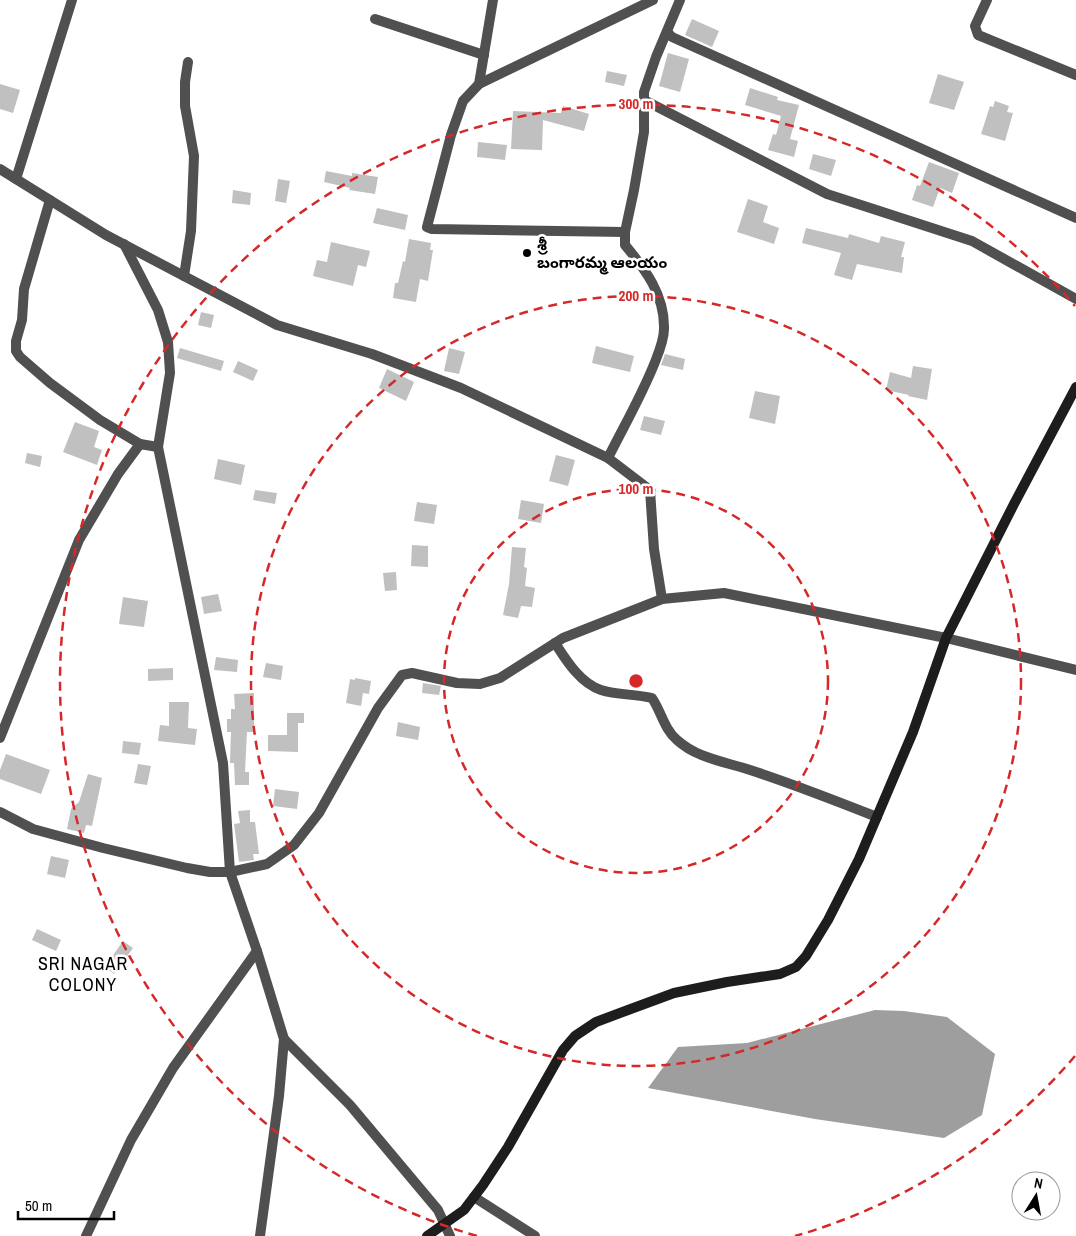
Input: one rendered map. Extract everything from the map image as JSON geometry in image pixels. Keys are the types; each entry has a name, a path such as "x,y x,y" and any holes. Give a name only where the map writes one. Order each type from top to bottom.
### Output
{"street":[{"path":"16,179 72,0"},
{"path":"479,84 493,0"},
{"path":"625,232 427,228 451,135 463,101 479,84 653,0"},
{"path":"608,458 647,382 665,330 663,312 657,290 644,268 625,245 625,232 644,132 644,92 647,78 680,0"},
{"path":"986,0 975,26 978,34 1076,75"},
{"path":"375,19 484,55"},
{"path":"667,32 672,37 1076,218"},
{"path":"184,276 191,231 194,156 185,106 185,82 188,62"},
{"path":"644,100 827,194 972,241 1076,299"},
{"path":"0,169 124,244 276,325 372,354 461,388 608,458 650,490 654,549 662,599"},
{"path":"50,200 24,289 22,320 16,341 16,351 20,357 50,383 100,420 140,444 158,447"},
{"path":"124,244 158,310 168,342 170,373 158,447 223,763 230,872 257,950 284,1038 279,1096 260,1236"},
{"path":"427,1236 464,1210 474,1197 508,1147 563,1050 575,1036 596,1022 674,993 780,974 796,967 806,956 828,920 859,859 913,732 946,638 1076,387"},
{"path":"0,738 79,540 118,474 140,444"},
{"path":"0,812 34,829 187,868 210,872 230,872 267,864 294,845 319,813 378,708 402,675 412,673 457,683 480,684 500,678 563,638 662,599 724,592 946,638 1076,670"},
{"path":"555,643 578,674 600,690 652,698 658,706 667,729 675,739 688,749 712,760 746,769 877,817"},
{"path":"86,1236 131,1140 173,1068 257,950"},
{"path":"284,1038 350,1106 438,1210 450,1236"},
{"path":"474,1197 535,1236"}],"shaded area":[{"path":"875,1010 904,1011 947,1017 995,1054 982,1115 944,1138 815,1119 648,1088 678,1047 747,1043"}],"building":[{"path":"692,19 719,31 712,47 685,35"},
{"path":"668,53 689,59 680,92 659,86"},
{"path":"607,71 627,75 624,86 605,82"},
{"path":"938,74 964,82 954,110 929,103"},
{"path":"0,84 20,90 13,113 0,109"},
{"path":"750,88 778,97 777,100 799,105 790,139 798,141 794,157 768,150 773,134 776,135 781,116 745,105"},
{"path":"995,101 1009,106 1007,112 1013,113 1005,141 981,134 990,106 993,107"},
{"path":"563,106 589,114 584,131 543,120 542,150 511,149 513,111 561,113"},
{"path":"478,142 507,145 505,160 477,157"},
{"path":"813,154 836,160 831,176 809,169"},
{"path":"929,162 959,173 952,193 940,188 933,207 912,200 917,185 920,186"},
{"path":"326,171 352,176 352,173 378,177 375,194 349,190 350,188 324,182"},
{"path":"278,179 290,181 286,203 275,201"},
{"path":"233,190 251,193 250,205 232,203"},
{"path":"748,199 768,206 763,222 779,228 774,244 737,232"},
{"path":"377,208 408,215 405,230 373,223"},
{"path":"806,228 848,238 849,234 879,243 881,236 905,242 901,257 904,257 902,273 857,264 852,280 834,275 841,253 802,243"},
{"path":"409,239 431,243 430,250 433,250 428,281 420,279 416,302 393,298 395,283 398,283 403,261 405,262"},
{"path":"331,242 370,251 366,267 358,265 353,286 313,276 317,260 327,262"},
{"path":"201,312 214,315 211,328 198,325"},
{"path":"596,346 634,356 630,372 592,363"},
{"path":"180,348 224,361 221,371 177,358"},
{"path":"449,348 465,352 459,374 444,371"},
{"path":"665,354 685,359 683,370 661,365"},
{"path":"238,361 258,370 253,381 233,372"},
{"path":"913,366 932,369 927,400 886,390 890,372 911,378"},
{"path":"387,369 414,382 406,401 379,388"},
{"path":"755,391 780,396 775,424 749,418"},
{"path":"644,416 665,421 661,435 640,430"},
{"path":"75,422 99,431 94,447 102,450 97,465 63,452"},
{"path":"27,453 42,456 40,467 25,463"},
{"path":"556,455 575,460 568,486 549,481"},
{"path":"218,459 245,465 241,485 214,479"},
{"path":"255,490 277,493 275,504 253,500"},
{"path":"521,500 544,504 541,523 518,519"},
{"path":"417,502 437,505 434,524 414,521"},
{"path":"412,545 428,546 428,567 411,566"},
{"path":"512,547 526,548 524,567 527,568 525,586 535,588 532,607 521,606 518,618 503,615 509,584"},
{"path":"396,572 397,590 385,591 383,573"},
{"path":"218,594 222,611 204,614 201,597"},
{"path":"123,597 148,601 144,627 119,624"},
{"path":"216,657 238,660 237,672 214,670"},
{"path":"266,663 283,666 281,680 263,677"},
{"path":"173,668 173,680 148,681 148,669"},
{"path":"355,678 371,681 369,694 363,693 361,706 346,703 350,679 355,680"},
{"path":"423,683 441,686 439,695 422,693"},
{"path":"254,693 254,732 247,732 245,772 249,772 249,785 235,785 234,763 230,763 231,732 227,732 227,719 231,719 231,709 235,709 234,694"},
{"path":"169,702 189,702 188,728 197,729 195,745 158,741 160,725 169,726"},
{"path":"287,713 304,713 304,723 298,723 298,752 268,751 268,735 287,735"},
{"path":"398,722 420,727 418,740 396,736"},
{"path":"123,741 141,743 139,755 122,753"},
{"path":"6,754 50,770 41,794 0,779 0,770"},
{"path":"138,764 151,766 147,785 134,783"},
{"path":"88,774 102,778 92,826 86,825 84,833 67,829 71,809 79,802"},
{"path":"275,789 299,792 297,809 273,806"},
{"path":"250,810 250,822 255,822 259,854 253,854 254,860 239,862 234,824 240,823 238,811"},
{"path":"51,856 69,860 65,878 47,874"},
{"path":"37,929 61,940 56,951 32,940"},
{"path":"123,941 133,948 114,974 105,967"}],"place":[{"name":"శ్రీ బంగారమ్మ ఆలయం","path":"527,253"}],"district":[{"name":"SRI NAGAR COLONY","path":"83,973"}]}
